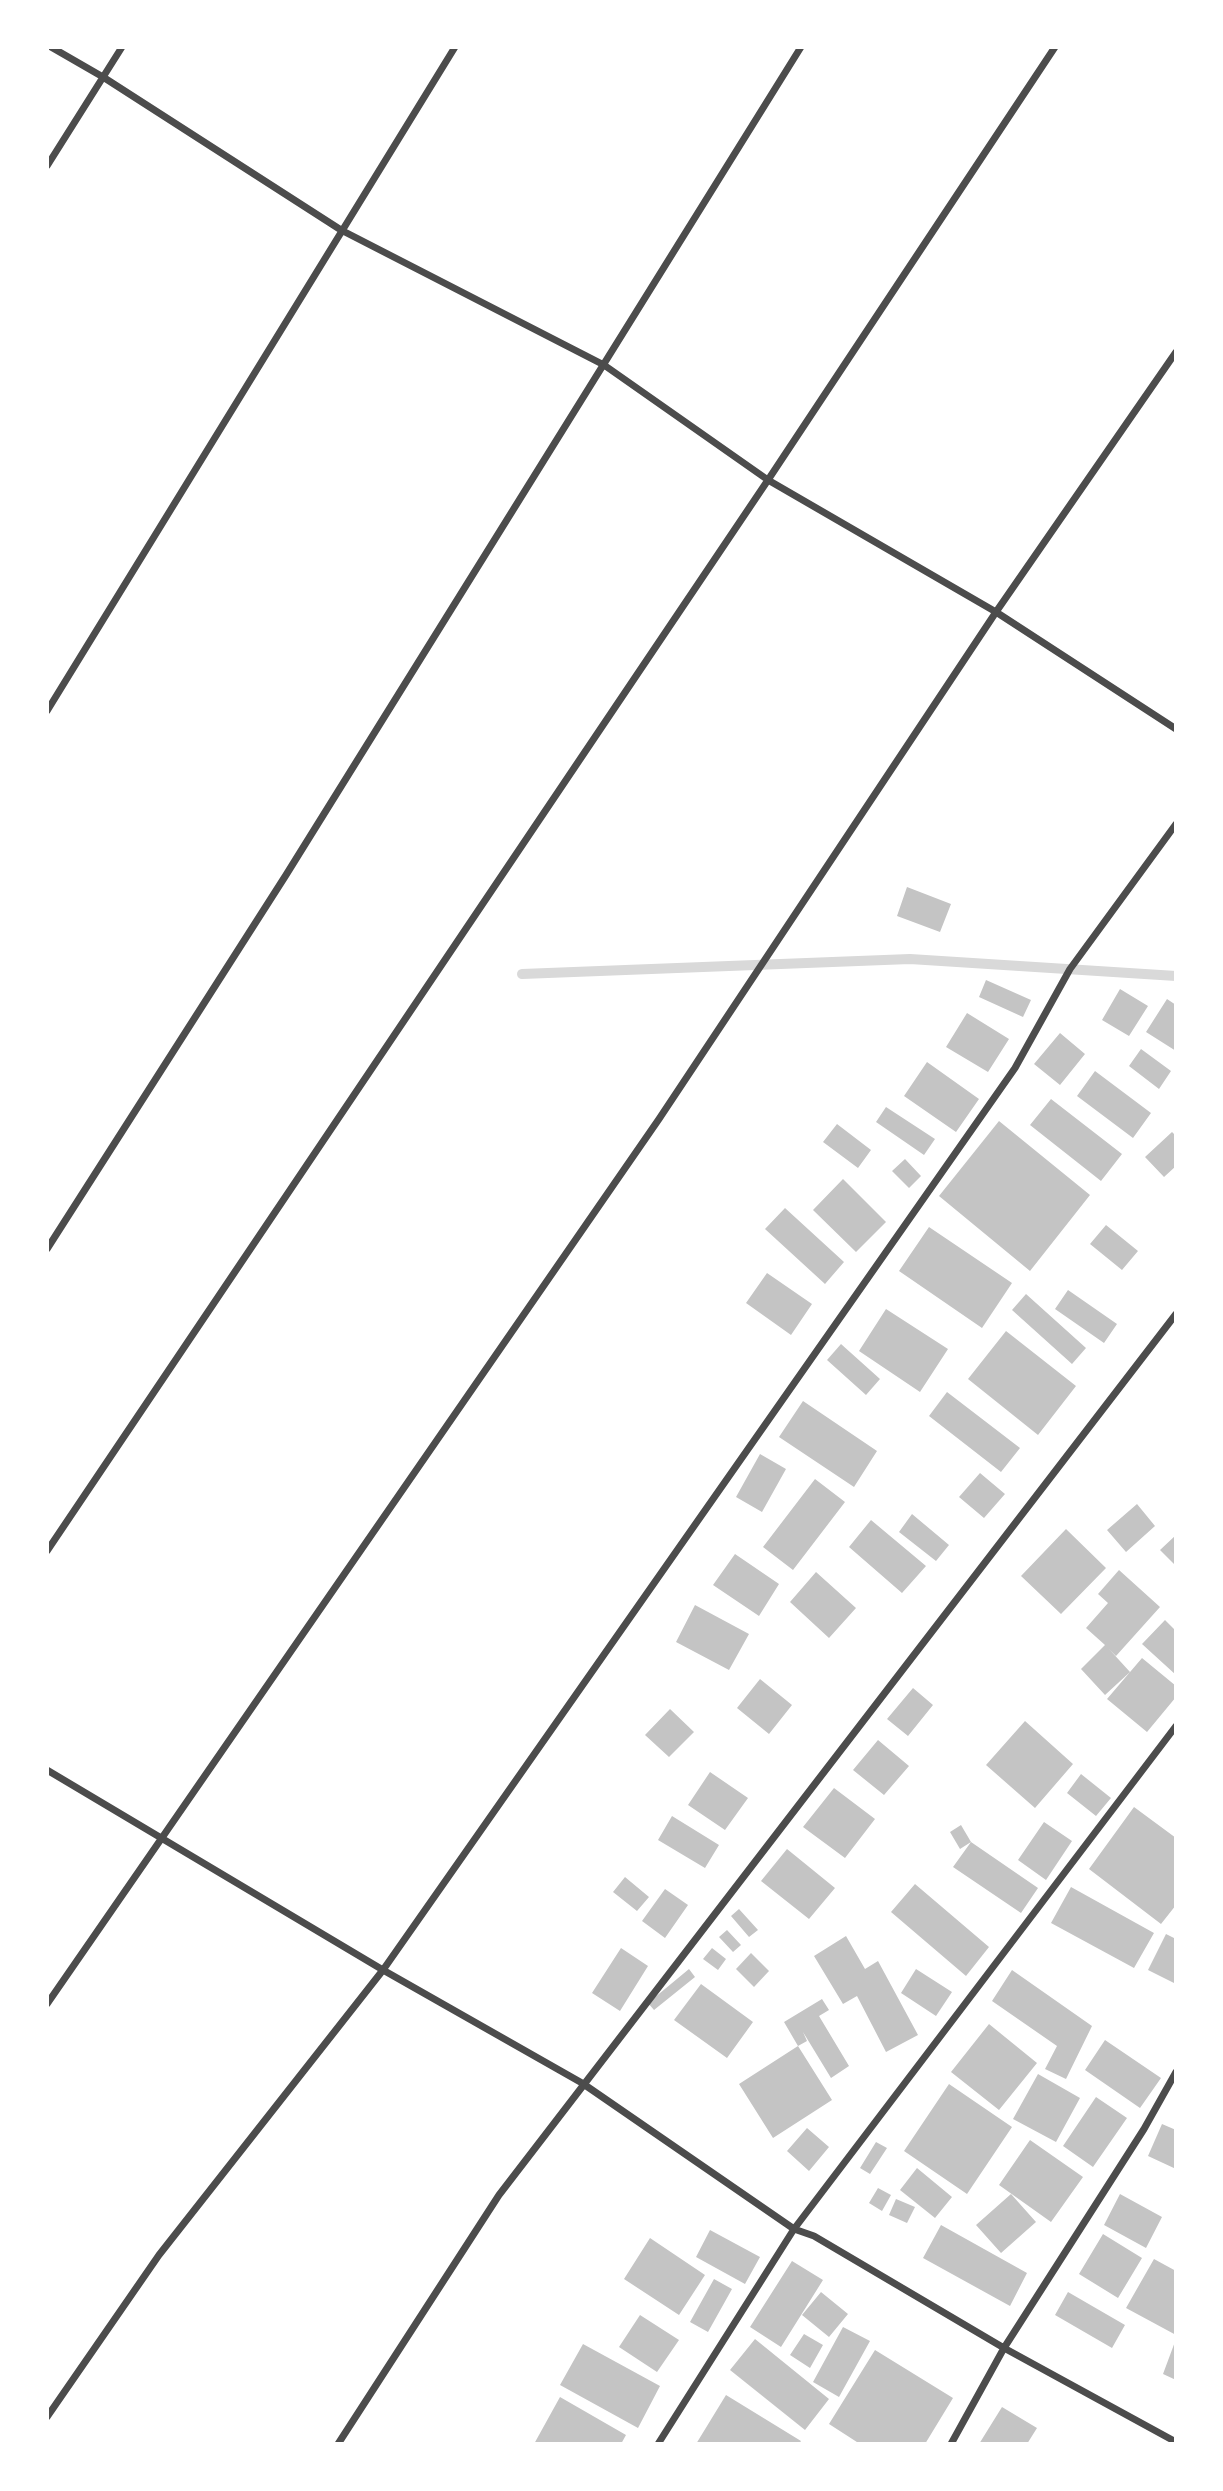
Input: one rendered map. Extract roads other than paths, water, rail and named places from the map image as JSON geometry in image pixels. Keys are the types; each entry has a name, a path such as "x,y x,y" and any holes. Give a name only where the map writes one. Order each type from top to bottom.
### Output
{"street":[{"path":"51,47 103,77 341,230 604,365 768,480 996,612 1176,729"},
{"path":"47,166 122,47"},
{"path":"47,711 455,47"},
{"path":"47,1249 279,887 801,47"},
{"path":"47,1551 768,480 1055,47"},
{"path":"47,2004 666,1108 996,612 1176,352"},
{"path":"47,2417 159,2255 383,1970 1007,1080 1070,969 1176,824"},
{"path":"338,2444 499,2196 582,2083 1176,1314"},
{"path":"658,2444 794,2229 1176,1726"},
{"path":"47,1770 383,1970 582,2083 794,2229 814,2236 1004,2348 1176,2442"},
{"path":"951,2444 1004,2348 1144,2129 1176,2072"}],"waterway":[{"path":"522,974 910,959 1176,976"}]}
